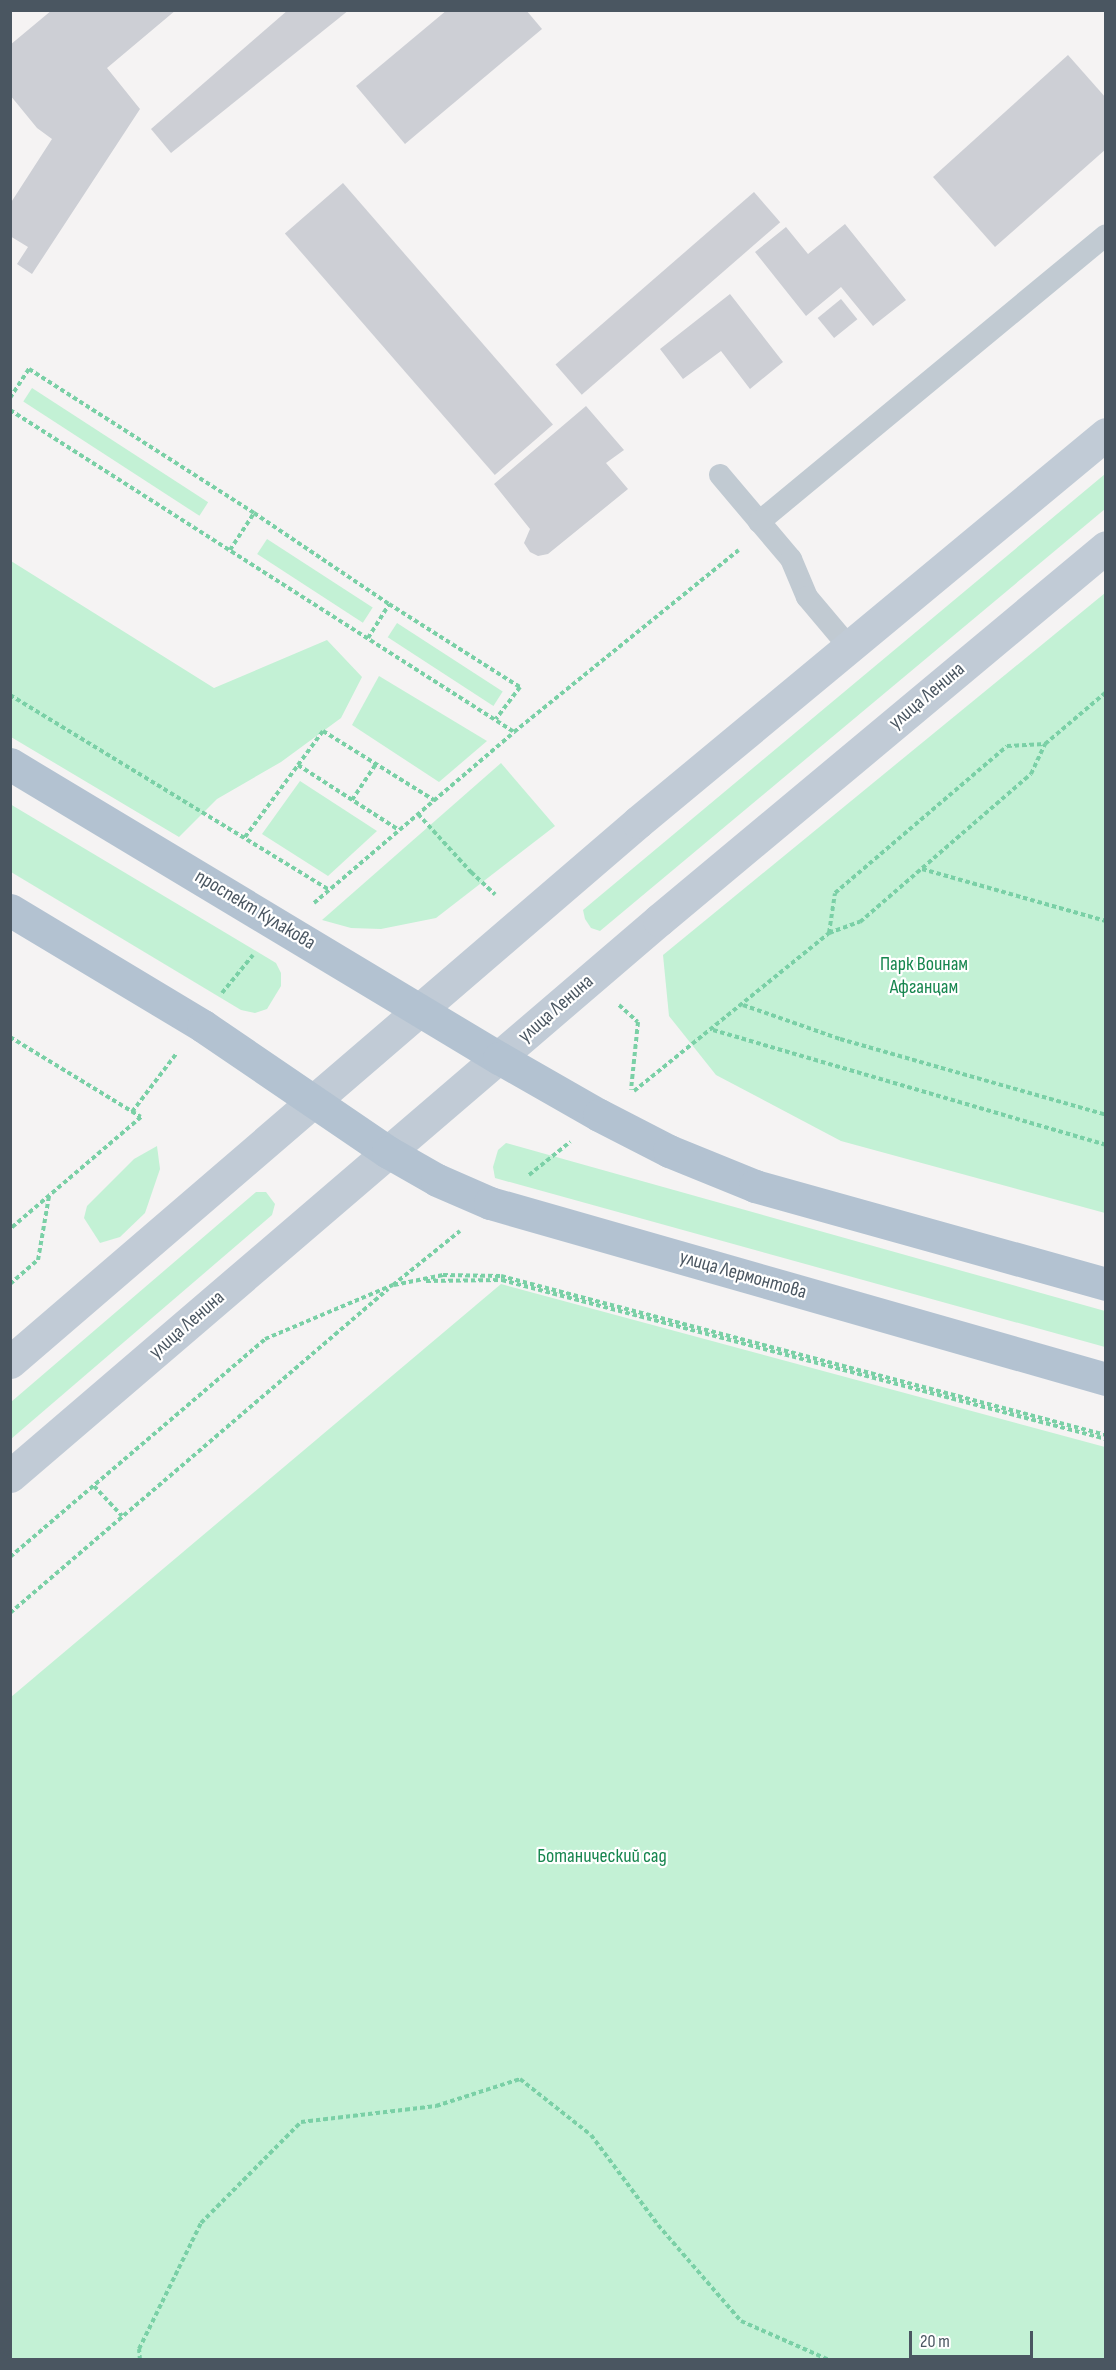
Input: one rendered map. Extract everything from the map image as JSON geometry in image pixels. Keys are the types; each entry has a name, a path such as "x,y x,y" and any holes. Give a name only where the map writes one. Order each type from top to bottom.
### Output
{"main road":[{"path":"10,1362 638,822 1106,434"},
{"name":"улица Ленина","path":"10,1476 659,920 1106,547"},
{"name":"проспект Кулакова","path":"10,764 499,1058"},
{"path":"10,910 203,1026 388,1152"},
{"path":"499,1058 599,1115 669,1151 755,1186 1106,1284"},
{"name":"улица Лермонтова","path":"388,1152 437,1180 490,1203 1106,1379"}],"lane":[{"path":"763,525 1106,235"},
{"path":"720,475 791,559 807,597 850,648"}],"path":[{"path":"10,398 29,369 520,687 496,719"},
{"path":"10,410 514,732"},
{"path":"230,550 254,513"},
{"path":"312,904 763,525"},
{"path":"368,638 389,604"},
{"path":"10,695 329,890"},
{"path":"245,837 323,731 434,800"},
{"path":"829,933 860,922 1031,774 1045,744"},
{"path":"352,800 376,764"},
{"path":"297,765 399,830"},
{"path":"922,869 1106,921"},
{"path":"217,999 254,954"},
{"path":"742,1004 840,1039 1106,1114"},
{"path":"712,1030 1106,1145"},
{"path":"10,1037 141,1117 10,1228"},
{"path":"132,1112 182,1046"},
{"path":"10,1284 38,1260 49,1195"},
{"path":"10,1613 393,1285 443,1275 501,1276 1106,1435"},
{"path":"393,1285 445,1279 502,1280 1106,1439"},
{"path":"94,1486 123,1516"},
{"path":"140,2360 139,2349 201,2223 300,2122 436,2106 520,2079 591,2135 658,2225 741,2321 829,2360"}],"green space":[{"path":"32,388 208,502 199,516 23,401"},
{"path":"1105,474 1105,509 600,931 591,928 585,919 583,910"},
{"path":"267,539 373,608 363,623 257,554"},
{"path":"11,561 214,688 327,640 362,677 341,718 281,762 217,799 179,837 11,737"},
{"name":"Парк Воинам Афганцам","path":"1105,593 1105,1213 841,1141 716,1075 669,1016 663,955"},
{"path":"397,623 503,692 493,706 388,637"},
{"path":"379,676 487,741 439,782 352,725"},
{"path":"501,763 555,826 436,918 381,929 351,928 322,920"},
{"path":"300,781 377,831 328,876 262,834"},
{"path":"10,804 276,963 281,973 281,986 267,1009 255,1013 241,1010 11,872"},
{"path":"506,1143 1105,1311 1105,1347 495,1178 493,1167 498,1150"},
{"path":"157,1146 160,1169 145,1213 120,1237 100,1243 84,1218 87,1206 134,1159"},
{"path":"256,1192 266,1192 275,1204 272,1215 11,1439 11,1402"},
{"name":"Ботанический сад","path":"501,1284 1105,1447 1105,2359 11,2359 11,1697"}],"building":[{"path":"52,10 176,10 107,68 140,109 32,274 17,264 28,247 10,236 10,204 52,139 37,128 10,95 10,45"},
{"path":"288,10 349,10 171,153 151,129"},
{"path":"447,10 526,10 542,29 405,144 356,86"},
{"path":"1068,55 1106,98 1106,149 995,247 933,177"},
{"path":"343,183 553,425 495,475 285,234"},
{"path":"754,192 780,222 582,395 556,365"},
{"path":"845,224 906,300 873,326 841,287 806,316 755,252 786,227 808,254"},
{"path":"730,294 783,362 750,389 721,351 683,379 660,349"},
{"path":"841,299 857,319 834,338 818,318"},
{"path":"586,406 624,450 606,463 628,489 548,554 538,556 530,552 524,543 530,529 494,484"}]}
